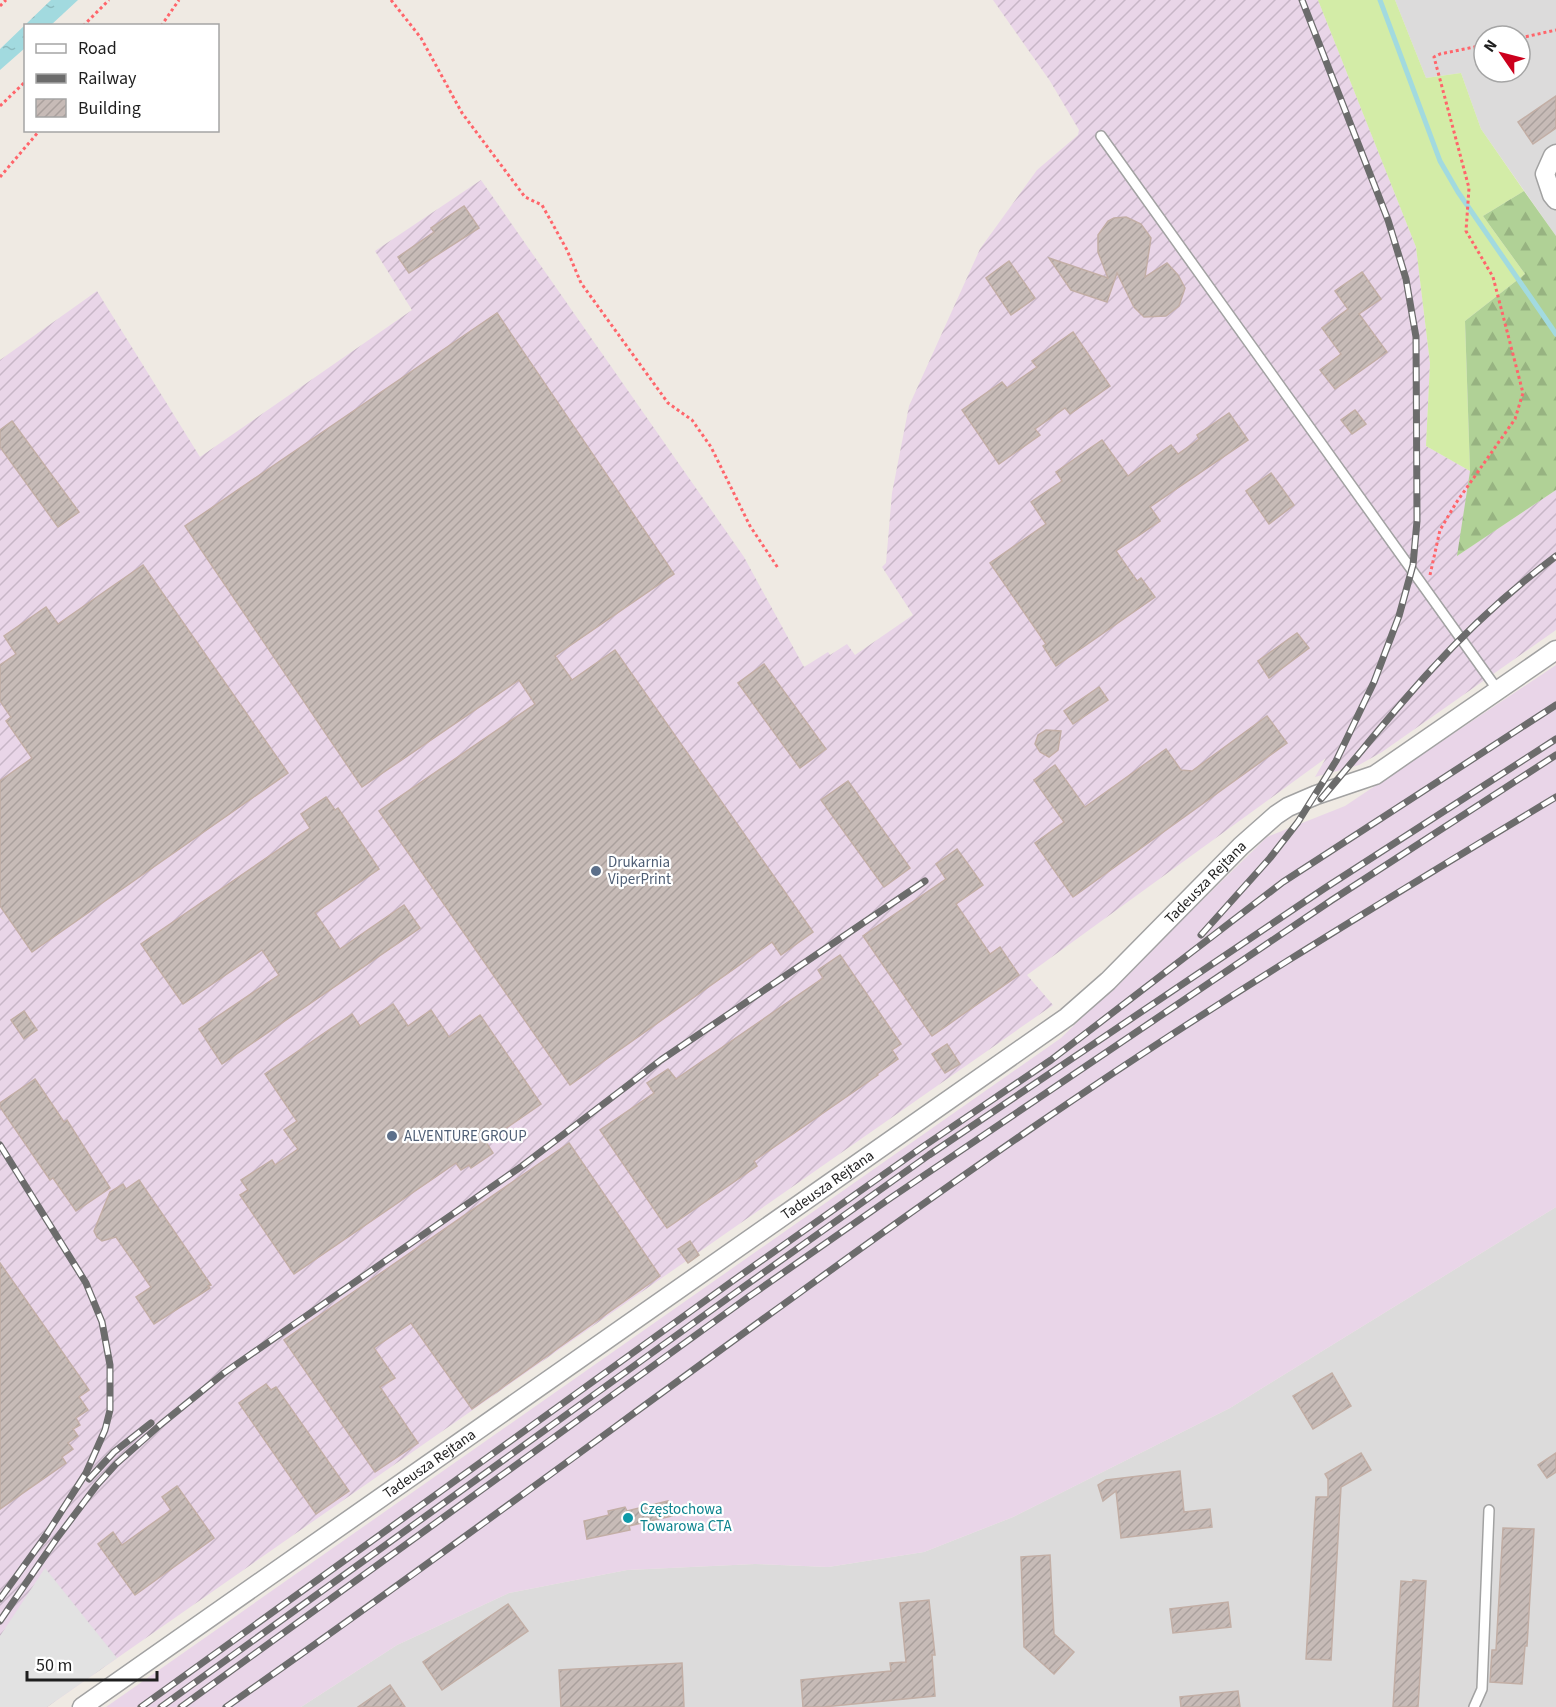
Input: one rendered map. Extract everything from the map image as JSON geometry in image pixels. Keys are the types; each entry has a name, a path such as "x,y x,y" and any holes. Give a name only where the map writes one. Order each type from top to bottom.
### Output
{"street":[{"path":"1556,154 1545,174 1556,200"},
{"name":"Tadeusza Rejtana","path":"82,1707 1067,1017 1108,981 1241,846 1276,815 1316,795 1375,775 1556,650"}],"lane":[{"path":"1101,136 1497,689"},
{"path":"1474,1707 1482,1689 1489,1510"}],"path":[{"path":"0,6 6,0"},
{"path":"85,24 110,0"},
{"path":"162,24 179,0"},
{"path":"391,0 421,38 469,123 525,197 542,205 567,250 580,284 668,403 692,420 711,447 750,526 778,568"},
{"path":"1532,35 1556,30"},
{"path":"1427,590 1440,530 1456,503 1515,419 1523,393 1493,276 1466,231 1469,188 1434,57 1472,47"},
{"path":"0,106 24,83"},
{"path":"0,177 38,132"}],"shaded area":[{"path":"993,0 1318,0 1416,247 1430,363 1426,446 1470,471 1458,555 1556,490 1556,630 1382,752 1359,765 1315,777 1326,758 1027,975 1053,1005 47,1707 0,1707 0,360 97,291 200,457 412,310 375,251 481,180 744,557 804,667 828,652 830,655 847,644 855,655 913,615 882,567 886,563 892,493 909,406 980,249 1037,170 1078,135 1079,130 1050,81"},
{"path":"1395,0 1556,0 1556,236 1481,129 1461,73 1426,78"},
{"path":"1556,665 1556,1207 1230,1408 1013,1517 924,1552 828,1567 755,1564 627,1570 509,1593 397,1645 301,1707 106,1707 1061,1038 1267,837 1345,806"},
{"path":"1556,1207 1556,1707 301,1707 397,1645 509,1593 627,1570 755,1564 828,1567 924,1552 1013,1517 1230,1408"},
{"path":"45,1568 117,1658 47,1707 0,1707 0,1636"}],"green space":[{"path":"1318,0 1395,0 1426,78 1461,73 1481,129 1524,191 1483,216 1525,274 1465,321 1470,471 1426,446 1430,363 1416,247"},
{"path":"1524,191 1556,236 1556,490 1457,556 1470,471 1465,321 1525,274 1483,216"}],"water":[{"path":"51,0 78,0 52,24 26,24"},
{"path":"24,26 24,49 0,70 0,49"}],"building":[{"path":"1556,96 1556,128 1533,144 1518,122"},
{"path":"464,206 479,228 409,273 398,257 434,232 431,228"},
{"path":"1126,217 1141,224 1151,238 1145,277 1167,263 1178,275 1185,288 1179,306 1166,316 1144,317 1134,307 1117,273 1107,302 1071,290 1049,258 1108,278 1098,252 1098,235 1108,221"},
{"path":"1009,261 1035,298 1011,315 986,278"},
{"path":"1362,272 1381,299 1359,314 1387,352 1335,389 1320,370 1341,354 1322,328 1348,309 1335,291"},
{"path":"497,313 674,574 555,656 572,680 615,650 813,932 781,955 772,942 570,1085 379,811 535,704 519,680 362,787 185,526"},
{"path":"1073,332 1110,386 1070,414 1065,408 1035,429 1040,435 999,464 962,410 1002,382 1007,388 1037,367 1032,361"},
{"path":"1355,410 1366,424 1352,434 1341,420"},
{"path":"1229,413 1248,440 1150,507 1160,521 1116,551 1137,581 1141,578 1155,597 1056,666 1043,646 1046,644 990,563 1046,524 1031,502 1062,481 1056,472 1102,440 1128,476 1171,445 1178,454 1199,439 1197,435"},
{"path":"12,421 79,512 58,527 0,447 0,430"},
{"path":"1271,473 1294,505 1269,524 1246,491"},
{"path":"143,565 288,773 32,952 0,906 0,781 32,758 6,721 11,717 0,701 0,665 16,654 4,636 46,607 58,624"},
{"path":"1297,633 1309,648 1269,678 1258,661"},
{"path":"764,664 826,749 800,768 738,683"},
{"path":"1099,687 1108,700 1073,724 1064,711"},
{"path":"1267,716 1287,743 1073,897 1035,843 1064,822 1034,780 1055,765 1085,807 1166,749 1181,770 1192,771"},
{"path":"1046,730 1061,731 1058,750 1049,757 1040,752 1035,744 1038,735"},
{"path":"848,781 910,868 884,887 821,800"},
{"path":"326,797 335,810 338,808 379,869 315,913 340,949 404,905 420,928 222,1064 199,1029 279,975 262,950 183,1004 141,944 310,828 301,814"},
{"path":"957,849 983,885 956,904 990,954 1000,947 1019,975 932,1036 863,936 946,879 936,864"},
{"path":"840,955 901,1044 892,1050 898,1059 754,1161 757,1166 667,1228 600,1130 654,1093 647,1083 668,1069 676,1079 823,978 818,970"},
{"name":"ALVENTURE GROUP","path":"393,1004 408,1026 431,1010 449,1037 480,1015 541,1104 486,1142 493,1153 471,1168 469,1165 461,1170 456,1163 294,1274 240,1195 248,1190 241,1180 272,1160 275,1165 298,1149 284,1130 297,1121 265,1074 352,1014 360,1026"},
{"path":"24,1011 37,1030 24,1039 11,1020"},
{"path":"947,1044 960,1064 945,1073 932,1054"},
{"path":"35,1079 64,1122 67,1120 110,1188 76,1211 53,1178 50,1180 0,1107 0,1103"},
{"path":"569,1143 660,1276 472,1409 411,1323 374,1348 395,1378 380,1387 418,1443 375,1472 284,1340"},
{"path":"139,1180 211,1285 208,1286 210,1288 154,1324 136,1297 151,1287 116,1237 102,1241 94,1231 110,1192 123,1184 126,1189"},
{"path":"690,1241 699,1255 688,1263 678,1249"},
{"path":"0,1263 89,1390 79,1397 88,1410 76,1418 80,1425 73,1429 78,1436 68,1443 73,1449 62,1457 66,1463 0,1509"},
{"path":"1332,1373 1351,1406 1313,1429 1293,1396"},
{"path":"266,1384 271,1390 276,1387 349,1491 316,1514 239,1403"},
{"path":"1361,1453 1371,1470 1341,1487 1331,1660 1306,1659 1316,1497 1328,1497 1328,1479 1325,1474"},
{"path":"1556,1453 1556,1472 1547,1478 1538,1465"},
{"path":"1180,1471 1184,1512 1210,1509 1212,1527 1121,1538 1116,1491 1103,1501 1098,1485 1106,1480"},
{"path":"177,1486 214,1538 135,1595 98,1544 113,1532 122,1545 171,1510 162,1497"},
{"name":"Częstochowa Towarowa CTA","path":"668,1501 672,1516 629,1526 630,1530 587,1539 584,1521 609,1515 608,1511 625,1507 627,1511"},
{"path":"1503,1528 1534,1529 1527,1646 1525,1646 1522,1684 1490,1682 1492,1650 1496,1650"},
{"path":"1050,1555 1054,1634 1074,1652 1054,1674 1024,1647 1021,1557"},
{"path":"1413,1580 1426,1581 1418,1707 1393,1707 1401,1581 1413,1582"},
{"path":"929,1600 935,1655 932,1655 935,1696 803,1707 801,1680 891,1671 890,1663 906,1662 900,1603"},
{"path":"1228,1602 1231,1627 1173,1633 1170,1609"},
{"path":"508,1604 528,1631 442,1690 423,1662"},
{"path":"682,1663 684,1707 561,1707 559,1670"},
{"path":"390,1685 405,1707 358,1707"},
{"path":"1238,1691 1240,1707 1181,1707 1180,1697"}],"waterway":[{"path":"1380,0 1440,161 1458,192 1556,334"}],"railway":[{"path":"1201,935 1270,858 1298,822 1336,761 1374,682 1399,616 1413,565 1417,521 1416,337 1406,279 1388,220 1302,0"},
{"path":"1321,799 1445,654 1491,610 1556,556"},
{"path":"141,1707 734,1280 921,1148 1051,1060 1283,882 1556,705"},
{"path":"161,1707 929,1155 1325,888 1556,739"},
{"path":"181,1707 747,1298 892,1197 1332,900 1556,755"},
{"path":"226,1707 927,1201 1093,1086 1356,918 1556,797"},
{"path":"0,1621 97,1485 116,1464 160,1425 224,1373 522,1166 661,1060 925,881"},
{"path":"0,1145 86,1283 102,1322 110,1365 110,1410 105,1430 86,1473 43,1540"},
{"path":"89,1479 114,1452 151,1423"},
{"path":"0,1599 47,1534"}],"place":[{"name":"Drukarnia ViperPrint","path":"596,871"},
{"name":"ALVENTURE GROUP","path":"392,1136"},
{"name":"Częstochowa Towarowa CTA","path":"628,1518"}]}
